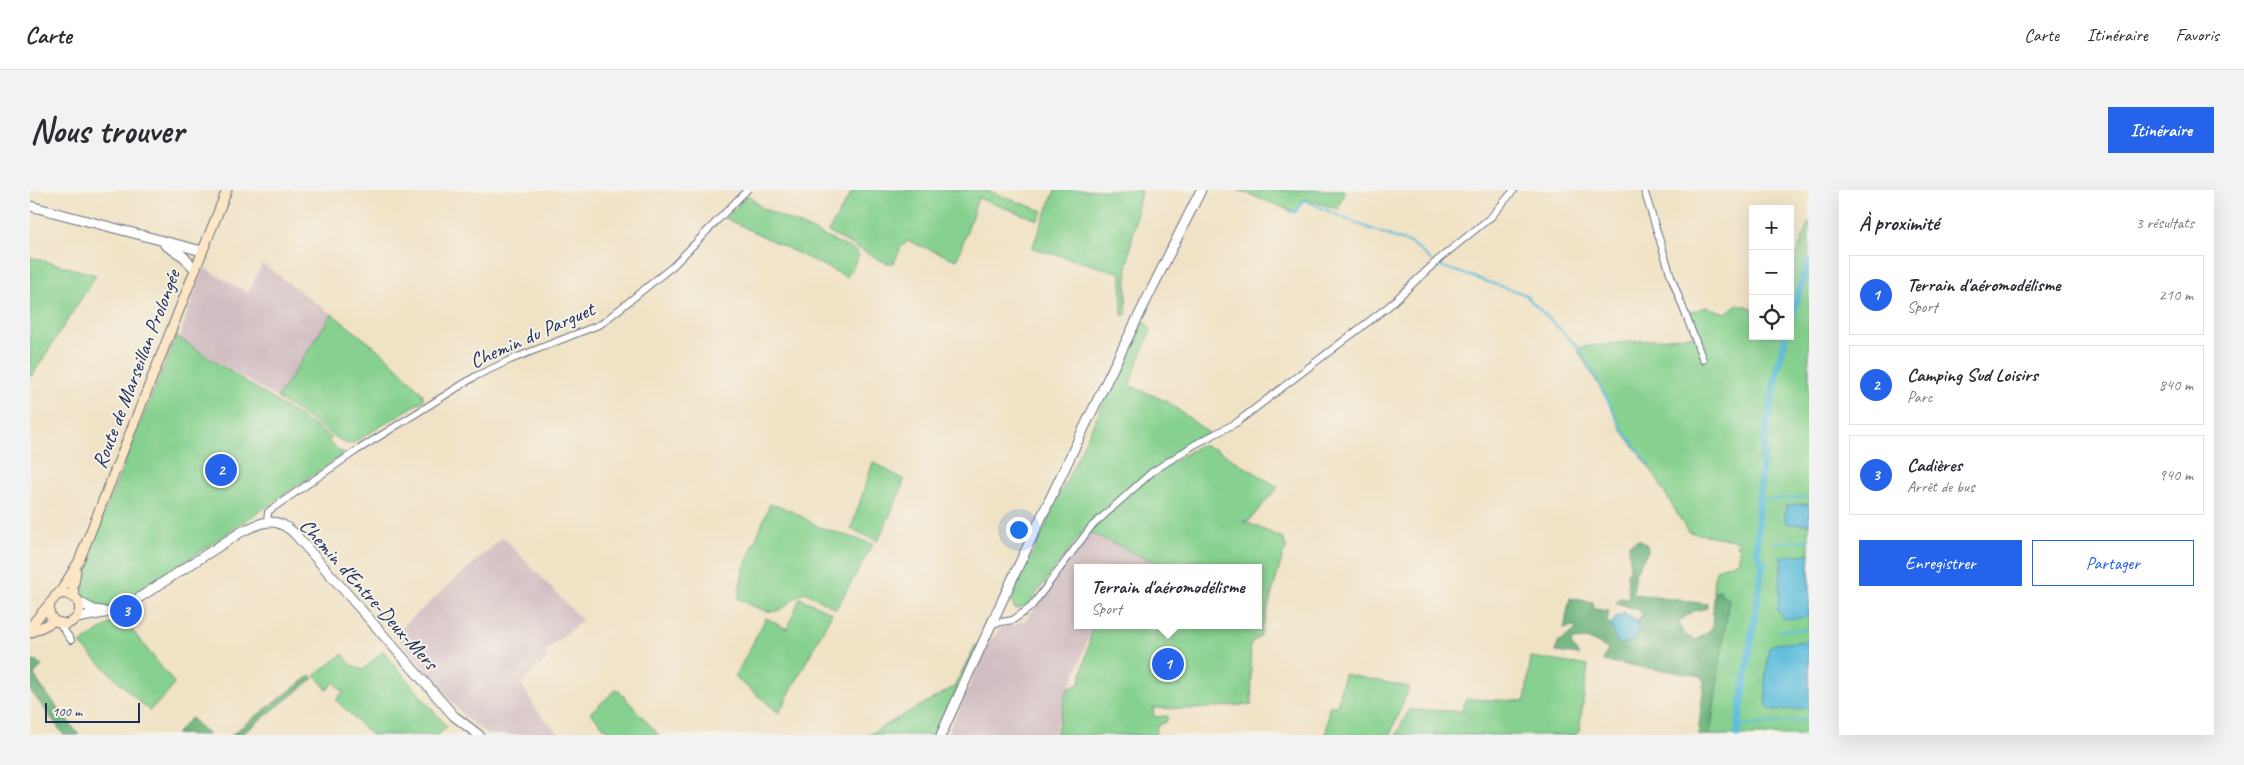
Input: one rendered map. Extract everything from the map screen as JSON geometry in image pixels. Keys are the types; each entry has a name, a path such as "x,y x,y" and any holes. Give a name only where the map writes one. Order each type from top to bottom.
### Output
{"main road":[{"name":"Route de Marseillan Prolongée","path":"77,600 73,589 79,561 194,268 227,190"},
{"name":"Route de Marseillan Prolongée","path":"30,627 79,561"},
{"path":"30,633 37,628 57,622 75,620 80,610 77,600 65,593 52,599 49,613 57,622"}],"street":[{"name":"Chemin du Parguet","path":"267,522 268,512 326,472 476,376 510,360 573,337 601,324 673,266 747,190"},
{"path":"941,735 990,624 1102,389 1201,190"},
{"path":"990,624 1013,620 1031,606 1086,532 1152,472 1194,445 1223,432 1236,423 1390,306 1439,259 1491,218 1514,190"},
{"path":"1644,190 1672,279 1703,360"},
{"path":"30,206 202,251"},
{"path":"145,236 183,256 194,268"},
{"name":"Chemin d'Entre-Deux-Mers","path":"75,620 120,610 241,532 267,522 275,521 286,525 294,533 454,716 479,735"},
{"path":"77,600 94,610 120,610"},
{"path":"57,622 71,640 70,630 75,620"}],"shaded area":[{"path":"262,264 332,314 277,398 180,339 204,268 248,293"},
{"path":"1089,532 1158,564 1074,564 1074,629 1092,629 1053,735 947,735 989,642 1001,628 1025,621"},
{"path":"503,537 582,620 545,652 547,660 521,683 535,708 560,735 488,735 466,718 394,634"}],"green space":[{"path":"853,190 985,190 1043,211 1038,220 978,198 957,260 908,241 901,247 894,263 886,263 828,232"},
{"path":"1055,190 1141,190 1127,267 1126,315 1122,315 1121,273 1032,248"},
{"path":"1238,190 1345,190 1338,209 1304,199 1295,212"},
{"path":"748,195 761,207 856,251 859,256 847,277 725,218"},
{"path":"1809,221 1809,735 1710,735 1728,599 1719,590 1713,593 1714,577 1717,569 1739,561 1739,547 1736,545 1740,541 1688,532 1652,471 1621,429 1611,406 1578,351 1581,347 1697,335 1688,313 1706,307 1726,313 1737,304 1749,307 1749,340 1794,340 1794,262"},
{"path":"30,257 96,275 32,376 30,375"},
{"path":"332,314 385,355 422,393 424,400 353,443 346,444 277,398"},
{"path":"1143,320 1151,330 1129,385 1168,402 1209,433 1150,472 1087,526 1027,606 1015,609 1011,601"},
{"path":"176,336 332,438 328,442 344,454 134,595 108,607 94,607 88,604 81,595 78,583 79,576"},
{"path":"1200,445 1216,449 1278,487 1249,521 1243,521 1283,538 1287,549 1283,554 1262,629 1262,564 1158,564 1089,532 1151,475"},
{"path":"873,462 904,480 878,541 851,529"},
{"path":"770,504 792,511 819,527 873,544 836,609 805,592 775,611 764,610 738,599 743,571"},
{"path":"1641,540 1647,545 1648,551 1634,575 1634,588 1632,592 1634,594 1707,604 1707,608 1694,611 1679,621 1682,631 1686,635 1696,640 1712,629 1714,594 1720,590 1721,594 1729,599 1710,735 1698,735 1704,681 1701,676 1603,661 1608,649 1589,639 1574,640 1571,644 1579,655 1556,652 1558,643 1577,629 1572,626 1564,629 1570,598 1593,602 1594,609 1609,611 1607,621 1611,625 1618,642 1627,643 1636,638 1638,634 1637,621 1642,614 1639,610 1616,603 1620,598 1629,598 1627,573 1630,572 1629,544"},
{"path":"800,598 832,613 779,713 735,677 766,618 787,629"},
{"path":"121,616 174,683 168,693 149,711 80,644"},
{"path":"1092,629 1145,629 1158,632 1159,629 1262,629 1260,636 1250,644 1252,704 1195,709 1153,708 1154,717 1168,716 1167,721 1157,726 1156,735 1056,735 1067,690 1080,683"},
{"path":"978,645 935,735 868,735 954,687 975,646"},
{"path":"383,651 447,727 438,735 371,735 336,700 343,692 334,682 327,690 315,675 343,654 350,664 363,670"},
{"path":"1531,657 1588,666 1579,732 1576,735 1396,735 1409,710 1462,711 1466,699 1525,701"},
{"path":"30,661 37,661 42,666 34,674 40,685 79,735 64,735 30,690"},
{"path":"1344,674 1409,687 1390,735 1326,735 1329,706 1337,706"},
{"path":"311,675 314,678 241,735 231,735"},
{"path":"617,689 659,735 612,735 590,713"},
{"path":"191,718 209,735 176,734"}],"water":[{"path":"1809,504 1809,524 1788,524 1785,520 1786,505"},
{"path":"1809,554 1809,617 1783,619 1778,611 1782,556"},
{"path":"1625,613 1637,621 1638,630 1633,640 1621,644 1617,642 1611,625 1616,617"},
{"path":"1809,641 1809,708 1772,711 1767,706 1765,683 1769,648 1775,644"}],"waterway":[{"path":"1289,211 1295,213 1304,200 1355,223 1412,244 1431,260"},
{"path":"1794,308 1809,261"},
{"path":"1437,265 1524,294 1577,346 1594,374 1622,429 1649,464"},
{"path":"1737,735 1763,562 1758,556 1757,544 1765,439 1785,340"},
{"path":"1760,500 1809,497"},
{"path":"1772,543 1809,540"},
{"path":"1779,631 1809,629"},
{"path":"1738,726 1809,720"}],"place":[{"name":"Camping Sud Loisirs","path":"221,470"},
{"name":"Cadières","path":"126,611"},
{"name":"Terrain d'aéromodélisme","path":"1168,664"}]}
